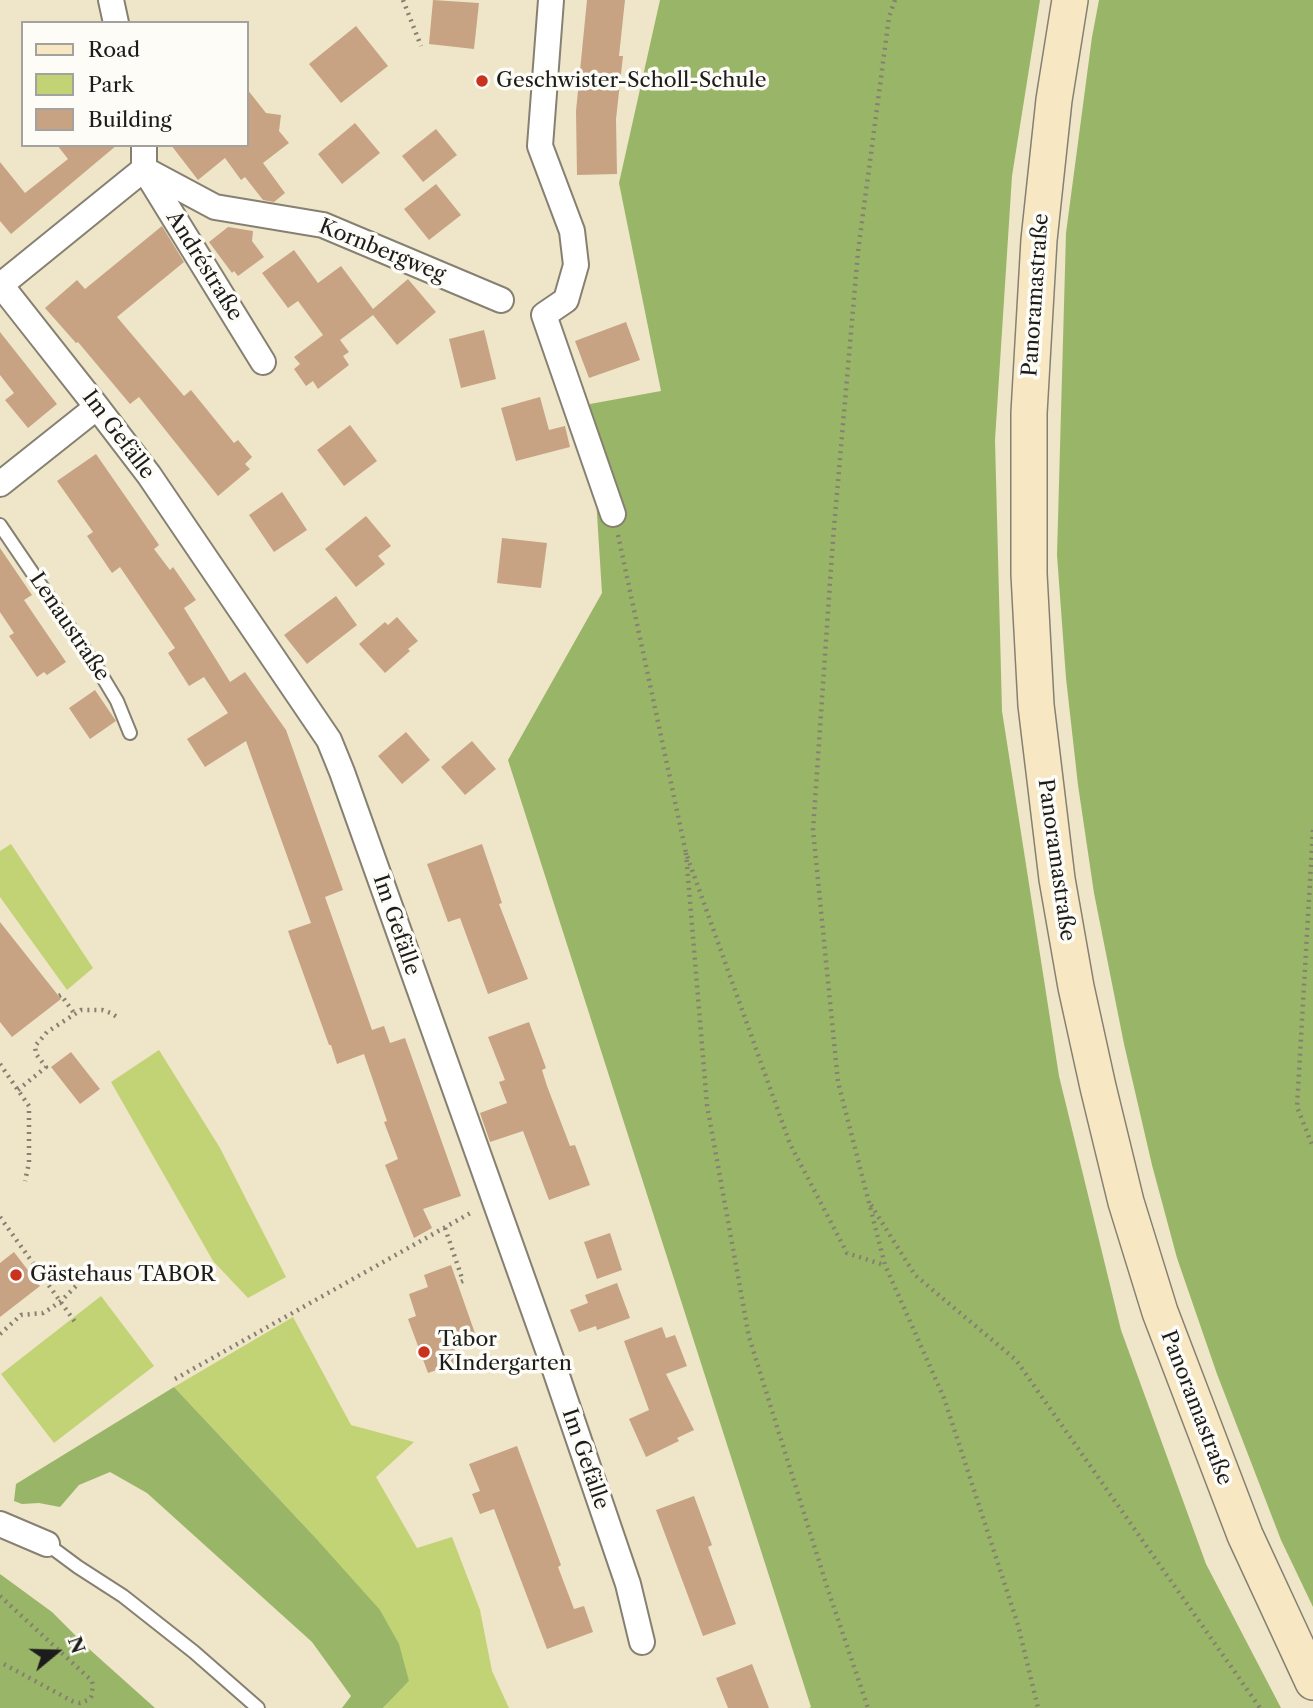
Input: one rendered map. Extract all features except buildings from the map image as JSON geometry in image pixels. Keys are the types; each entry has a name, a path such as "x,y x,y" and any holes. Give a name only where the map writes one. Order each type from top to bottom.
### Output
{"main road":[{"name":"Panoramastraße","path":"1070,0 1054,100 1039,240 1028,413 1028,574 1036,705 1057,879 1076,987 1098,1087 1126,1202 1160,1312 1245,1535 1313,1682"}],"street":[{"path":"111,0 116,21"},
{"path":"551,0 540,146 572,231 576,265 566,300 544,316 613,514"},
{"path":"1,285 144,157"},
{"name":"Kornbergweg","path":"144,157 215,207 323,225 501,300"},
{"name":"Andréstraße","path":"144,157 263,362"},
{"name":"Im Gefälle","path":"1,285 149,475 329,740 553,1364 628,1584 642,1642"},
{"path":"0,484 97,407"},
{"path":"0,1524 47,1544"}],"lane":[{"name":"Lenaustraße","path":"0,525 99,671 117,701 130,733"},
{"path":"47,1544 123,1596 194,1652 258,1708"}],"path":[{"path":"403,0 421,46"},
{"path":"895,0 889,18 859,252 833,540 813,830 838,1082 885,1265 944,1398 1018,1625 1038,1708"},
{"path":"613,514 686,853 707,1105 749,1337 828,1590 869,1708"},
{"path":"1313,830 1297,1107 1313,1147"},
{"path":"686,853 790,1144 848,1254 885,1265"},
{"path":"59,996 61,995 74,1013"},
{"path":"18,1090 46,1067 36,1054 35,1046 47,1032 81,1010 102,1010 117,1017"},
{"path":"0,1064 29,1106 29,1163 25,1181"},
{"path":"868,1199 915,1275 1016,1360 1260,1708"},
{"path":"176,1379 493,1200"},
{"path":"0,1217 75,1322"},
{"path":"445,1228 463,1281 458,1283"},
{"path":"1,1330 21,1315 43,1313 61,1301 76,1286"},
{"path":"0,1596 92,1681 91,1697 80,1703 72,1700 0,1662"}],"green space":[{"path":"660,0 1040,0 1012,176 995,440 1002,711 1059,1076 1121,1330 1206,1564 1281,1708 809,1708 811,1707 508,760 602,593 590,404 661,391 619,183"},
{"path":"1099,0 1313,0 1313,1607 1281,1540 1217,1374 1177,1258 1124,1044 1094,893 1078,785 1066,678 1057,555 1066,233"},
{"path":"11,844 93,968 67,990 0,897 0,851"},
{"path":"159,1050 220,1148 286,1277 248,1298 213,1261 111,1082"},
{"path":"101,1296 154,1366 54,1443 1,1374"},
{"path":"293,1317 351,1425 414,1442 376,1477 417,1548 452,1537 480,1610 492,1671 509,1708 383,1708 409,1681 311,1533 174,1387"},
{"path":"174,1387 380,1610 399,1644 409,1681 383,1708 342,1708 351,1696 312,1642 147,1493 110,1472 79,1485 60,1507 14,1501 16,1484"},
{"path":"0,1574 52,1612 155,1708 0,1708"}],"place":[{"name":"Geschwister-Scholl-Schule","path":"482,81"},
{"name":"Gästehaus TABOR","path":"16,1275"},
{"name":"Tabor KIndergarten","path":"424,1352"}]}
